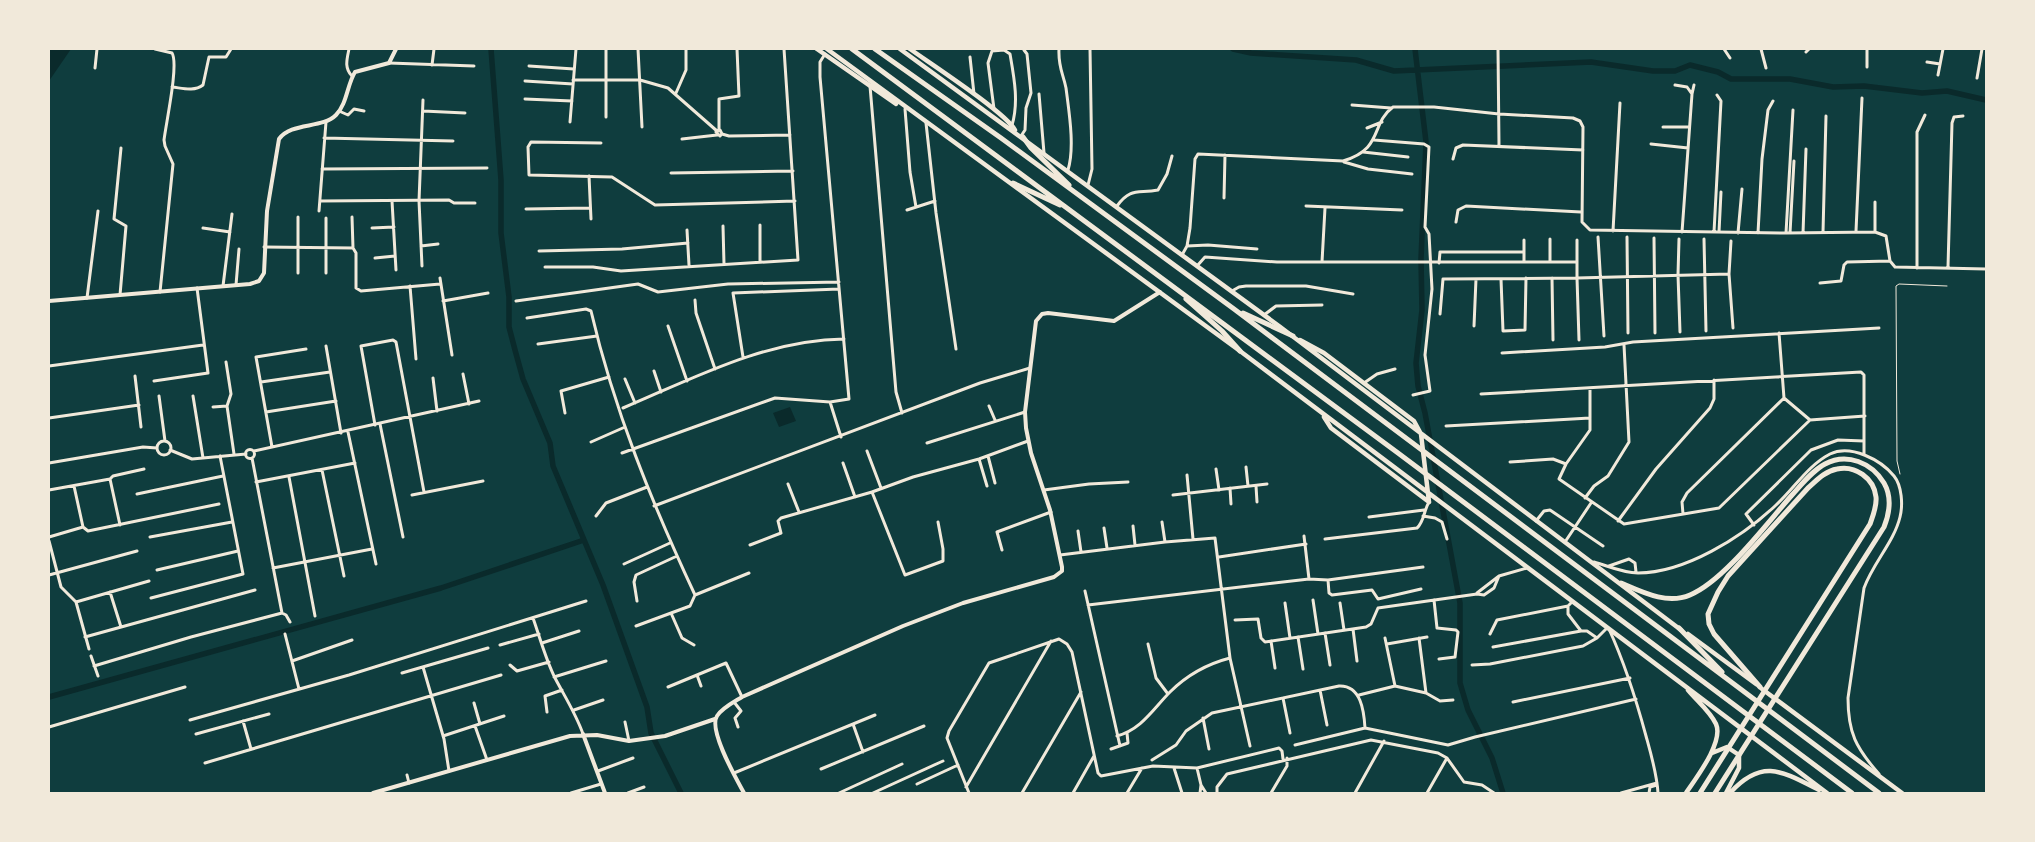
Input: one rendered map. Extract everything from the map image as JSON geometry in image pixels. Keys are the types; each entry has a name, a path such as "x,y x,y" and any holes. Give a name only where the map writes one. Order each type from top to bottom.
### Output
{"main road":[{"path":"817,49 916,116"},
{"path":"827,49 916,116 1013,183 1240,351 1490,539 1570,604 1608,629 1683,684 1826,793"},
{"path":"852,49 1398,452 1852,793"},
{"path":"875,49 1074,191 1234,309 1482,497 1879,793"},
{"path":"900,49 908,51 994,110 1012,125 1016,132"},
{"path":"908,51 1295,337 1479,478 1902,793"},
{"path":"1022,136 1030,148 1058,172 1074,191"},
{"path":"1013,183 1074,212"},
{"path":"1180,292 1240,351"},
{"path":"1234,309 1316,347 1409,416 1418,426 1421,434 1429,502"},
{"path":"1322,414 1331,428 1429,502"},
{"path":"1621,582 1665,599 1681,598 1697,592 1723,571 1807,479 1828,463 1844,459 1860,462 1872,469 1887,489 1889,502 1888,518 1715,793"},
{"path":"1700,793 1863,537 1874,514 1876,497 1870,481 1860,473 1848,469 1835,469 1821,476 1728,576 1711,603 1709,624 1720,644 1760,687"},
{"path":"1679,628 1728,680"},
{"path":"1683,684 1716,725 1717,733 1712,753"},
{"path":"1686,793 1712,753 1718,748 1728,747 1739,755 1739,768 1726,793"},
{"path":"1730,793 1749,775 1773,771 1791,776 1826,793"}],"street":[{"path":"95,68 98,49"},
{"path":"155,49 172,53 174,56"},
{"path":"160,292 173,164 164,140 175,74 174,56 176,49"},
{"path":"172,87 196,90 200,88 203,85 209,57 226,57 231,49"},
{"path":"349,49 346,66 347,72 352,76"},
{"path":"389,63 396,49"},
{"path":"432,65 434,49"},
{"path":"570,122 576,49"},
{"path":"606,49 606,117"},
{"path":"638,49 642,127"},
{"path":"676,94 686,70 686,49"},
{"path":"717,132 719,99 739,96 737,49"},
{"path":"545,267 593,267 621,271 798,260 784,49"},
{"path":"1059,49 1058,65 1065,85 1071,149 1068,170"},
{"path":"1088,185 1092,169 1090,49"},
{"path":"1498,49 1499,145"},
{"path":"1724,49 1730,58"},
{"path":"1761,49 1766,68"},
{"path":"1867,49 1867,67"},
{"path":"1938,75 1943,49"},
{"path":"1977,78 1982,49"},
{"path":"994,110 988,63 992,51 1004,50 1010,54 1015,93 1016,110 1012,125"},
{"path":"1022,136 1025,130 1026,108 1031,93 1028,54 1024,50"},
{"path":"622,453 775,398 830,402 849,399 820,70 820,62 825,54"},
{"path":"970,57 974,86 973,95"},
{"path":"1927,62 1940,64"},
{"path":"49,301 236,285 260,281 264,273 267,211 279,139 286,133 326,122 339,111 355,72 389,63 474,66"},
{"path":"529,66 574,69"},
{"path":"525,81 640,80 668,88 717,132 722,134 729,136 790,135"},
{"path":"1682,232 1694,84"},
{"path":"1675,85 1687,87 1692,94"},
{"path":"870,86 896,392 902,414"},
{"path":"1039,94 1044,153"},
{"path":"1717,95 1720,101 1717,232"},
{"path":"1856,232 1862,98"},
{"path":"525,99 572,101"},
{"path":"422,266 420,200 423,100"},
{"path":"1758,233 1762,159 1768,110 1773,101"},
{"path":"1613,231 1620,103"},
{"path":"1352,105 1390,108 1420,106 1578,119 1582,124 1583,150 1581,212 1582,222 1586,228 1613,231 1738,233 1875,232 1886,236 1890,261 1895,266 1986,269"},
{"path":"1343,161 1363,152 1374,140 1390,108"},
{"path":"339,111 348,115 354,109 364,111"},
{"path":"905,109 910,172 916,207"},
{"path":"1788,233 1793,110"},
{"path":"423,111 465,113"},
{"path":"1917,268 1917,132 1925,115"},
{"path":"1823,232 1826,116"},
{"path":"1948,267 1952,123 1954,117 1963,116"},
{"path":"319,210 326,122"},
{"path":"1367,128 1382,122"},
{"path":"926,123 956,349"},
{"path":"1663,126 1689,128"},
{"path":"682,138 717,132"},
{"path":"324,138 453,141"},
{"path":"1374,140 1424,144 1429,147 1425,227 1429,234 1432,289 1425,355 1429,392 1413,394"},
{"path":"602,143 531,142 528,147 530,176 612,177 655,205 795,201"},
{"path":"1651,144 1688,148"},
{"path":"1453,159 1456,148 1460,145 1499,145 1583,150"},
{"path":"120,295 126,226 114,219 121,148"},
{"path":"1803,232 1806,149"},
{"path":"1363,152 1408,157"},
{"path":"1182,255 1187,246 1196,157 1202,154 1343,161 1368,168 1412,174"},
{"path":"1224,198 1225,155"},
{"path":"1117,206 1124,197 1133,192 1158,190 1167,174 1172,156"},
{"path":"1788,233 1794,161"},
{"path":"322,169 421,170 487,168"},
{"path":"671,173 793,171"},
{"path":"589,176 591,219"},
{"path":"1738,233 1742,189"},
{"path":"1717,232 1721,192"},
{"path":"320,201 449,200 454,203 475,203"},
{"path":"392,201 396,270"},
{"path":"907,210 935,201"},
{"path":"1875,232 1876,202"},
{"path":"1306,206 1402,210"},
{"path":"1456,222 1458,210 1466,206 1581,212"},
{"path":"1322,262 1325,207"},
{"path":"526,209 590,208"},
{"path":"87,298 98,211"},
{"path":"223,286 232,214"},
{"path":"298,217 300,247 298,273"},
{"path":"352,217 353,248 356,253 358,290 440,284"},
{"path":"326,218 326,272"},
{"path":"760,224 760,262"},
{"path":"722,226 724,264"},
{"path":"372,228 394,227"},
{"path":"203,228 230,232"},
{"path":"687,230 689,266"},
{"path":"1598,237 1604,336"},
{"path":"1627,237 1628,333"},
{"path":"1654,238 1653,276 1656,333"},
{"path":"1550,239 1550,262"},
{"path":"1679,239 1680,332"},
{"path":"1704,239 1706,331"},
{"path":"1524,240 1524,262"},
{"path":"1577,240 1579,340"},
{"path":"1731,241 1729,274 1733,328"},
{"path":"538,251 622,249 688,243"},
{"path":"421,246 438,244"},
{"path":"1187,246 1208,245 1257,248"},
{"path":"264,247 353,248"},
{"path":"236,285 238,249"},
{"path":"1440,263 1440,252 1524,252"},
{"path":"375,258 395,256"},
{"path":"1197,266 1205,257 1277,262 1576,262"},
{"path":"1820,283 1841,281 1844,277 1844,265 1847,262 1890,261"},
{"path":"1440,314 1443,279 1729,274"},
{"path":"440,278 452,355"},
{"path":"1501,279 1503,331 1524,330 1526,278"},
{"path":"1552,278 1553,340"},
{"path":"1474,326 1476,279"},
{"path":"516,300 638,284 658,292 728,284 839,282"},
{"path":"410,286 416,359"},
{"path":"1232,291 1246,286 1306,286 1353,294"},
{"path":"154,381 208,373 197,288"},
{"path":"744,357 733,295 735,291 840,289"},
{"path":"373,793 570,736 583,734 629,741 665,736 715,719 742,697 894,630 955,607 1054,578 1062,571 1060,555 1051,512 1028,441 1025,412 1036,321 1042,314 1114,321 1160,292"},
{"path":"443,300 488,293"},
{"path":"695,300 696,313 715,369"},
{"path":"1264,315 1276,306 1322,305"},
{"path":"527,318 589,309 625,427 654,506 695,595"},
{"path":"668,326 687,381"},
{"path":"1502,353 1780,333 1879,328"},
{"path":"1683,514 1682,502 1687,493 1784,398 1780,333"},
{"path":"538,344 597,336"},
{"path":"623,408 744,357 791,344 844,339"},
{"path":"403,537 360,348 362,344 393,340 396,342 408,417 424,492"},
{"path":"49,366 203,345"},
{"path":"1585,498 1594,486 1608,476 1628,446 1630,436 1624,345"},
{"path":"326,346 341,433"},
{"path":"272,447 256,357 306,349"},
{"path":"226,362 231,394 227,406 234,454"},
{"path":"654,506 842,437 980,383 1030,368"},
{"path":"1364,383 1377,374 1395,369"},
{"path":"654,371 661,392"},
{"path":"261,382 330,372"},
{"path":"1482,394 1862,372 1864,375 1864,454"},
{"path":"463,374 469,404"},
{"path":"135,376 141,427"},
{"path":"565,413 561,391 609,376"},
{"path":"433,378 437,411"},
{"path":"626,379 635,403"},
{"path":"1618,521 1656,469 1710,408 1714,400 1714,380"},
{"path":"1590,388 1590,430 1566,464 1559,479 1618,521 1626,523 1721,507 1810,420 1865,416"},
{"path":"159,396 165,441 169,443 170,450"},
{"path":"193,396 203,458"},
{"path":"1784,398 1810,420"},
{"path":"266,412 336,401"},
{"path":"246,454 249,450 254,451 348,432 479,402"},
{"path":"830,402 842,437"},
{"path":"49,418 139,405"},
{"path":"212,408 227,406"},
{"path":"989,406 995,420"},
{"path":"927,442 1025,412"},
{"path":"1446,426 1590,418"},
{"path":"591,442 625,427"},
{"path":"348,432 376,564"},
{"path":"1754,525 1746,514 1810,450 1838,440 1864,441"},
{"path":"157,448 158,443 165,441"},
{"path":"750,545 781,533 778,521 785,516 872,492 913,476 979,459 1028,441"},
{"path":"49,463 143,447 157,448 163,454 170,450"},
{"path":"170,450 192,459 234,454 246,454 247,457 252,458"},
{"path":"254,451 252,458 256,482 282,613 286,615 290,622"},
{"path":"867,451 881,488"},
{"path":"1594,562 1636,573 1655,571 1706,554 1733,540 1754,525 1776,505 1809,469 1826,457 1841,452 1864,454 1881,464 1895,477 1900,488 1901,505 1896,528 1871,570 1864,588 1848,698 1849,720 1853,739 1859,750 1882,778"},
{"path":"150,598 242,576 244,571 238,551 220,456"},
{"path":"988,456 995,483"},
{"path":"979,459 987,486"},
{"path":"1510,462 1553,459 1566,464"},
{"path":"843,462 855,497"},
{"path":"256,482 355,463"},
{"path":"1246,467 1248,486"},
{"path":"49,490 110,479 113,476 144,469"},
{"path":"1216,469 1219,490"},
{"path":"322,470 344,576"},
{"path":"1187,475 1193,539"},
{"path":"137,494 223,476"},
{"path":"290,477 307,562 315,616"},
{"path":"110,479 120,525"},
{"path":"412,495 483,481"},
{"path":"1044,490 1089,484 1128,482"},
{"path":"788,484 799,512"},
{"path":"1173,496 1267,484"},
{"path":"74,486 83,527 88,532 219,504"},
{"path":"1256,486 1257,502"},
{"path":"596,516 606,503 647,487"},
{"path":"1230,488 1231,504"},
{"path":"872,492 906,575 943,561 938,522"},
{"path":"1325,539 1414,528 1421,524 1424,510 1429,502"},
{"path":"1565,542 1591,503"},
{"path":"1369,517 1424,510"},
{"path":"1536,520 1544,511 1548,510 1603,546"},
{"path":"1002,550 997,532 1051,512"},
{"path":"1423,516 1435,518 1442,522 1447,539"},
{"path":"150,537 232,522"},
{"path":"1162,522 1165,542"},
{"path":"1134,526 1135,546"},
{"path":"83,527 49,539 61,587 76,602 89,649"},
{"path":"1104,528 1107,548"},
{"path":"1078,530 1081,552"},
{"path":"1304,536 1309,579"},
{"path":"1060,555 1107,548 1215,538 1219,557 1230,658 1250,746"},
{"path":"624,564 670,543"},
{"path":"1219,557 1306,544"},
{"path":"273,568 372,549"},
{"path":"49,575 137,551"},
{"path":"157,570 238,551"},
{"path":"638,601 634,582 636,574 677,556"},
{"path":"1608,566 1629,558 1635,563 1636,573"},
{"path":"1088,605 1309,579 1328,580 1423,567"},
{"path":"1476,594 1499,576 1527,568"},
{"path":"636,626 690,606 695,595 749,573"},
{"path":"1235,620 1257,619 1261,638 1265,642 1353,629 1369,626 1378,608 1471,594 1484,595 1491,592 1499,576"},
{"path":"1328,580 1329,593 1332,596 1372,590 1378,599 1421,589"},
{"path":"76,602 149,581"},
{"path":"85,637 254,590"},
{"path":"1085,591 1120,746"},
{"path":"110,592 121,627"},
{"path":"1312,600 1318,634"},
{"path":"1434,600 1437,628 1456,630 1458,634 1455,656 1439,659"},
{"path":"190,720 299,689 586,601"},
{"path":"1340,602 1344,630"},
{"path":"1285,603 1290,638"},
{"path":"1490,634 1497,620 1570,604 1568,614 1581,631 1597,638"},
{"path":"94,666 191,637 282,613"},
{"path":"671,613 682,638 694,645"},
{"path":"533,618 554,677 564,697 574,710 605,793"},
{"path":"1353,629 1357,661"},
{"path":"1472,665 1582,646 1597,638 1608,629 1630,678 1658,793"},
{"path":"542,643 579,631"},
{"path":"1493,646 1581,631"},
{"path":"1325,633 1330,664"},
{"path":"285,634 299,689"},
{"path":"500,645 539,634"},
{"path":"1298,637 1303,670"},
{"path":"1387,644 1427,637"},
{"path":"1385,638 1395,686"},
{"path":"1419,638 1426,692"},
{"path":"292,661 352,640"},
{"path":"966,788 1051,641"},
{"path":"969,793 947,735 986,667 993,661 1051,641 1064,641 1070,648 1082,692 1098,773 1102,776 1142,768 1197,768 1279,748 1282,751 1287,766 1272,793"},
{"path":"1271,641 1275,668"},
{"path":"1148,644 1154,670 1161,686 1167,693"},
{"path":"402,673 488,648"},
{"path":"91,656 98,676"},
{"path":"1117,736 1127,733 1146,720 1167,693 1196,672 1213,663 1230,658"},
{"path":"554,677 606,661"},
{"path":"510,665 517,671 549,662"},
{"path":"668,687 726,663 742,697"},
{"path":"423,667 443,736 449,771"},
{"path":"205,763 501,675"},
{"path":"697,675 701,686"},
{"path":"1513,702 1630,678"},
{"path":"1152,760 1176,744 1186,731 1203,717 1212,713 1320,690 1344,686 1359,695 1395,686 1426,692 1440,701 1453,700"},
{"path":"49,726 186,687"},
{"path":"547,712 545,696 562,690"},
{"path":"1320,690 1328,725"},
{"path":"1022,793 1082,692"},
{"path":"1359,695 1365,728"},
{"path":"1282,698 1290,733"},
{"path":"1295,745 1365,728 1444,745 1636,699"},
{"path":"574,710 603,700"},
{"path":"734,702 741,711 735,718 738,727"},
{"path":"474,703 480,724"},
{"path":"196,734 269,714"},
{"path":"443,736 504,716"},
{"path":"734,773 874,716"},
{"path":"1203,717 1209,750"},
{"path":"715,719 717,737 744,793"},
{"path":"243,721 251,749"},
{"path":"625,722 629,741"},
{"path":"853,724 864,752"},
{"path":"475,726 487,760"},
{"path":"822,769 924,726"},
{"path":"1110,749 1129,742 1127,733"},
{"path":"1218,793 1217,787 1227,774 1285,758 1371,740 1438,753 1447,758 1464,782 1482,785 1494,793"},
{"path":"1355,793 1384,741"},
{"path":"1073,793 1094,756"},
{"path":"598,770 633,758"},
{"path":"1427,793 1447,758"},
{"path":"873,793 942,761"},
{"path":"838,793 902,764"},
{"path":"917,784 958,765"},
{"path":"1128,793 1142,768"},
{"path":"1174,768 1182,793"},
{"path":"1197,768 1201,785 1206,793"},
{"path":"407,775 409,783"},
{"path":"572,793 601,784"},
{"path":"1621,793 1657,784"},
{"path":"1649,793 1650,788 1657,784"},
{"path":"1200,793 1201,785"},
{"path":"628,793 644,787"}],"lane":[{"path":"1900,474 1897,461 1896,286 1899,284 1946,286"}],"water":[{"path":"49,49 71,49 49,81"},
{"path":"790,407 796,421 779,427 773,413"}],"waterway":[{"path":"491,49 501,180 501,233 509,297 509,327 523,379 550,443 553,466 603,585 647,707 651,733 681,793"},
{"path":"1233,49 1251,53 1356,60 1394,71 1591,62 1653,71 1675,71 1690,65 1718,72 1731,79 1790,79 1833,87 1864,86 1922,93 1947,91 1986,100"},
{"path":"1415,49 1426,142 1421,259 1422,310 1416,363 1418,386 1425,413 1460,603 1460,683 1468,710 1492,758 1503,793"},
{"path":"49,697 441,588 584,540"}]}
